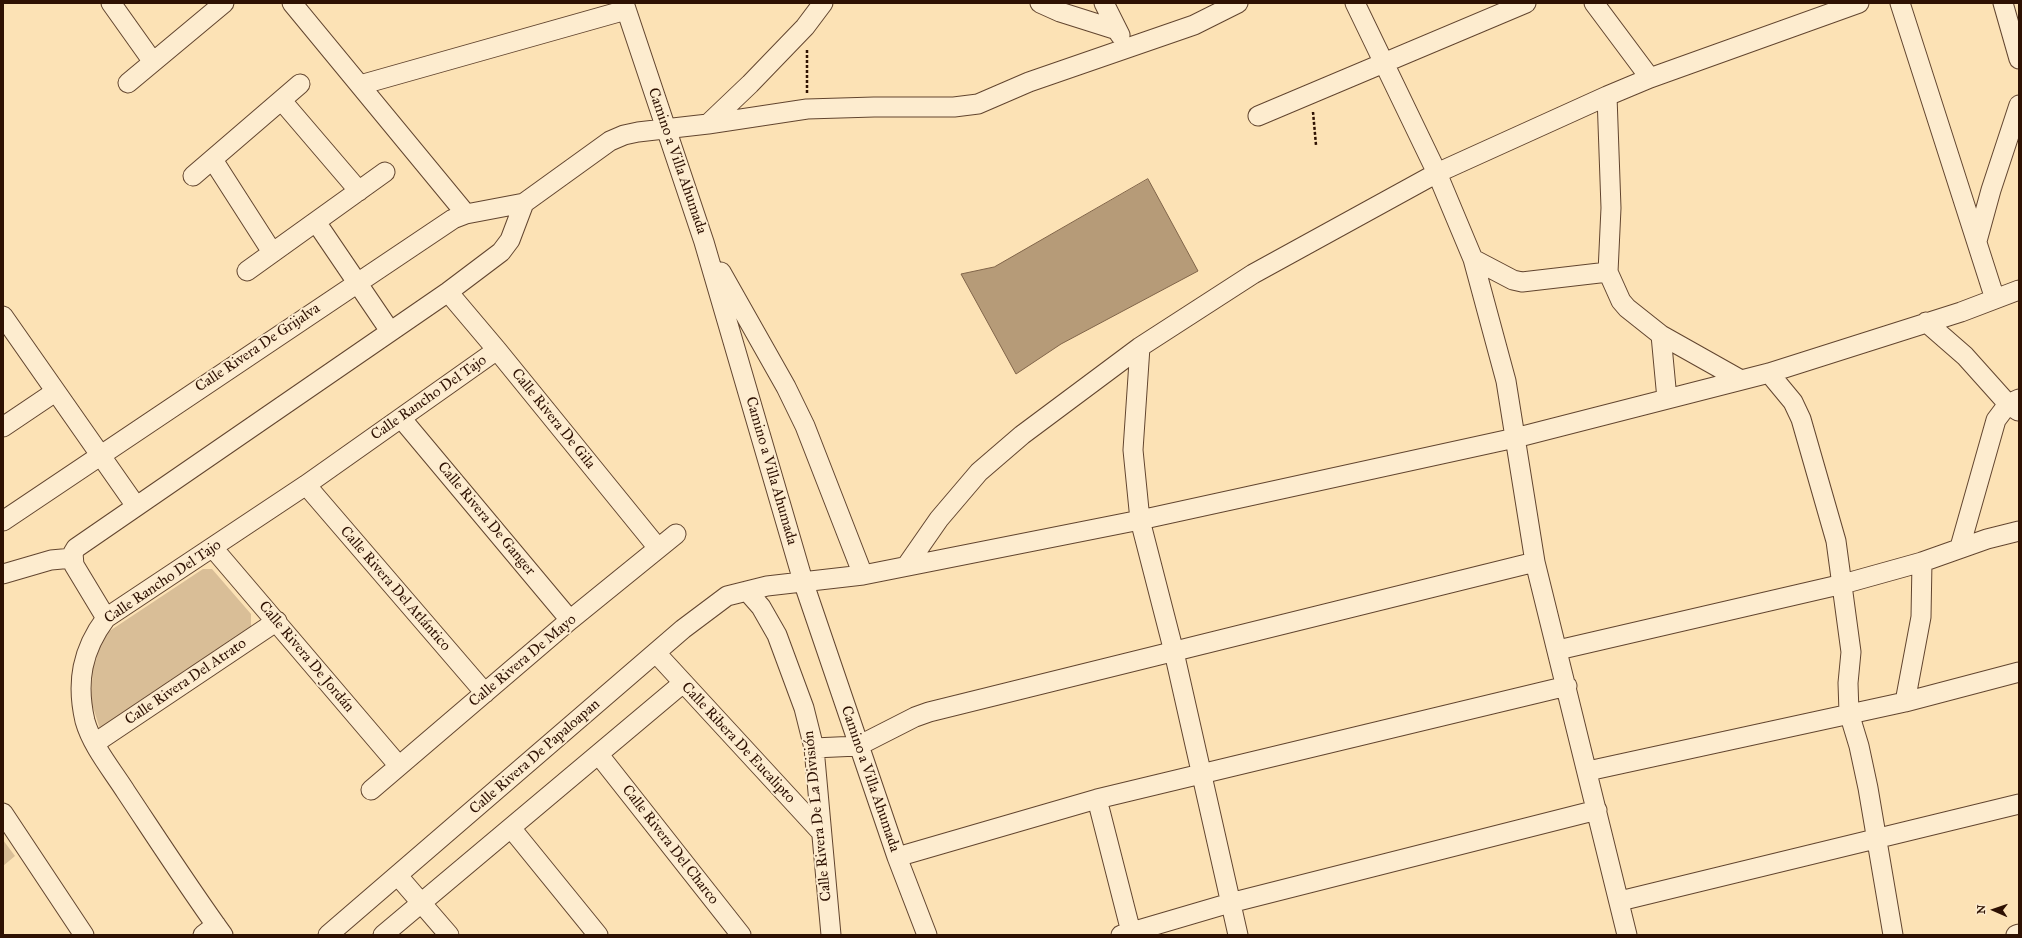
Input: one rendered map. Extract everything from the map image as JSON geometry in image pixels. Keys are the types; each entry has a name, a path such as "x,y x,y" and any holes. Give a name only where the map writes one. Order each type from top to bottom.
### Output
{"street":[{"path":"111,3 153,62"},
{"path":"292,3 466,214"},
{"path":"708,124 750,84 805,27 823,3"},
{"path":"1040,3 1060,12 1117,30"},
{"path":"1104,3 1127,49"},
{"path":"106,618 74,565 72,558 76,548 448,292 501,252 510,240 524,204 610,141 624,135 807,109 967,106 978,104 1028,82 1194,26 1238,3"},
{"path":"1355,3 1437,173 1473,259 1506,381 1535,562 1598,810 1620,901 1626,935"},
{"path":"1258,116 1526,3"},
{"path":"1594,3 1650,78"},
{"path":"907,565 939,519 979,472 1022,435 1140,347 1253,274 1437,173 1607,96 1650,78 1859,3"},
{"path":"1900,3 1995,299"},
{"path":"2003,3 2019,59"},
{"path":"128,83 153,62 211,7"},
{"path":"360,85 625,7"},
{"name":"Camino a Villa Ahumada","path":"625,7 704,242 803,581 858,746 897,857 927,935"},
{"path":"193,176 300,84"},
{"path":"1607,96 1611,208 1608,272 1621,301 1627,308 1661,335 1741,380"},
{"path":"282,101 359,191"},
{"path":"1977,241 1991,190 2019,106"},
{"path":"213,160 272,252"},
{"path":"247,271 385,172"},
{"name":"Calle Rivera De Grijalva","path":"3,521 358,281 453,219 466,214 524,204"},
{"path":"316,222 358,281 390,331"},
{"path":"704,242 786,387 805,426 863,574"},
{"path":"1473,259 1513,280 1522,282 1608,272"},
{"name":"Calle Rivera De Papaloapan","path":"328,935 656,652 701,614 727,596 768,586 863,574 1140,520 1515,438 1770,373 2019,290"},
{"name":"Calle Rivera De Gila","path":"448,292 658,548"},
{"path":"3,316 136,506"},
{"path":"1926,322 1965,356 2015,405 1996,420 1960,548"},
{"path":"1661,335 1666,399"},
{"path":"1140,347 1133,450 1140,520 1174,652 1200,773 1238,935"},
{"name":"Calle Rancho Del Tajo","path":"214,932 95,742 85,722 81,695 82,670 93,634 106,618 306,485 497,350"},
{"path":"1770,373 1793,402 1801,419 1836,541 1851,652 1848,683 1849,713 1859,746 1877,839 1893,935"},
{"path":"3,427 55,392"},
{"name":"Calle Rivera De Ganger","path":"401,418 570,620"},
{"name":"Calle Rivera Del Atlántico","path":"306,485 485,693"},
{"path":"1558,650 1843,584 1922,562 1960,548 2019,531"},
{"name":"Calle Rivera De Mayo","path":"371,790 570,620 676,534"},
{"name":"Calle Rivera De Jordán","path":"213,548 399,766"},
{"path":"3,574 51,560 72,558"},
{"path":"814,748 858,746 915,717 929,712 1535,562"},
{"path":"1905,702 1921,617 1922,562"},
{"name":"Calle Rivera De La División","path":"747,591 761,607 777,635 804,708 814,748 831,935"},
{"name":"Calle Rivera Del Atrato","path":"95,742 277,622"},
{"name":"Calle Ribera De Eucalipto","path":"656,652 821,832"},
{"path":"1588,771 1905,702 2019,672"},
{"path":"383,935 683,683"},
{"path":"897,857 1097,799 1566,686"},
{"name":"Calle Rivera Del Charco","path":"599,755 741,935"},
{"path":"1097,799 1126,933 1230,903 1598,810"},
{"path":"1620,901 2019,804"},
{"path":"3,813 84,935"},
{"path":"511,828 598,935"},
{"path":"398,876 449,935"}],"path":[{"path":"805,27 808,64 807,109"},
{"path":"1311,94 1316,145"}],"shaded area":[{"path":"1148,179 1198,271 1061,344 1016,374 961,274 994,267"},
{"path":"203,569 212,569 251,614 251,630 100,729 91,701 93,664 102,636"},
{"path":"3,840 15,856 3,866"}]}
